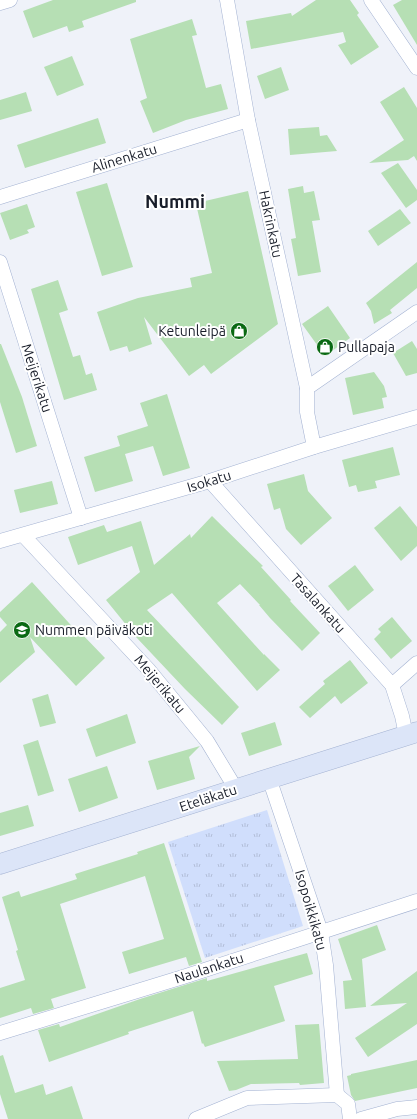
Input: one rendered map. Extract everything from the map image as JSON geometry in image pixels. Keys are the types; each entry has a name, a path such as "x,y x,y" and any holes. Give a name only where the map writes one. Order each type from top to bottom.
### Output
{"main road":[{"name":"Eteläkatu","path":"0,864 411,734"}],"street":[{"path":"0,3 10,0"},
{"name":"Hakrinkatu","path":"227,0 248,120 307,388 307,412 314,447"},
{"path":"371,0 417,68"},
{"name":"Alinenkatu","path":"0,196 248,120"},
{"name":"Meijerikatu","path":"0,262 81,518"},
{"path":"307,388 417,312"},
{"name":"Isokatu","path":"0,542 210,481 314,447 417,417"},
{"name":"Tasalankatu","path":"210,481 392,685 402,716 411,734"},
{"name":"Meijerikatu","path":"23,535 148,669 207,742 236,789"},
{"path":"392,685 417,663"},
{"name":"Isopoikkikatu","path":"269,778 321,932 326,965 337,1095"},
{"name":"Naulankatu","path":"0,1033 183,977 417,901"},
{"path":"196,1119 247,1098 337,1095 348,1104 350,1119"},
{"path":"361,1119 398,1109 417,1107"}],"green space":[{"path":"267,810 303,926 205,958 168,842"}],"building":[{"path":"53,0 136,0 136,2 82,21 84,27 69,32 67,26 33,38 23,11"},
{"path":"316,0 350,0 359,13 357,15 379,47 351,65 338,45 346,42 343,32 251,49 246,21 291,13 292,16"},
{"path":"402,0 417,0 417,45 393,5"},
{"path":"192,19 197,35 192,36 206,88 221,84 228,109 186,120 153,133 140,101 147,98 130,39"},
{"path":"72,56 84,85 57,96 44,67"},
{"path":"281,67 289,90 265,99 257,76"},
{"path":"404,87 417,108 417,161 414,156 408,160 369,163 404,140 380,102"},
{"path":"26,92 32,111 0,120 0,100"},
{"path":"98,118 106,143 25,168 17,145"},
{"path":"319,127 320,136 327,135 337,151 290,155 288,129"},
{"path":"398,163 417,190 417,200 406,208 381,173"},
{"path":"107,183 133,267 102,276 76,192"},
{"path":"303,186 304,193 314,191 320,220 312,221 321,272 298,276 291,239 296,238 288,189"},
{"path":"248,191 278,324 211,374 204,365 189,376 144,317 152,344 129,352 127,346 110,351 97,312 138,298 192,287 190,278 212,273 196,204"},
{"path":"27,204 35,227 27,230 29,233 10,240 0,213"},
{"path":"400,209 411,223 378,246 368,231"},
{"path":"417,262 417,288 390,310 392,313 374,324 371,311 366,303"},
{"path":"58,280 68,310 59,313 73,357 80,355 86,375 92,373 97,390 64,400 31,289"},
{"path":"328,306 350,338 325,356 302,324"},
{"path":"412,341 417,349 417,373 406,376 393,353"},
{"path":"0,344 22,397 37,446 16,453 0,402"},
{"path":"374,372 384,386 387,397 382,398 384,408 353,415 345,378"},
{"path":"167,394 190,468 163,476 153,446 125,454 133,481 95,492 84,457 120,446 117,436 148,426 140,403"},
{"path":"393,447 400,475 375,481 377,488 358,492 356,485 349,487 342,460"},
{"path":"304,474 308,491 332,518 301,545 286,529 280,508 274,510 267,484"},
{"path":"52,481 58,504 20,513 14,490"},
{"path":"400,506 417,527 417,546 401,561 374,528"},
{"path":"212,516 263,566 261,567 320,633 302,651 240,584 217,603 264,655 280,670 257,691 172,593 147,610 239,707 222,725 185,689 136,637 106,600 140,572 132,546 78,565 68,537 104,525 107,532 141,521 154,565 190,534 191,538"},
{"path":"355,565 374,590 348,611 328,586"},
{"path":"32,582 78,633 80,632 105,658 76,686 30,637 35,652 0,683 0,632 7,625 0,617 0,612"},
{"path":"392,617 412,641 391,659 374,639 381,632 378,629"},
{"path":"350,660 368,683 341,704 335,696 310,718 299,707 325,684 323,681"},
{"path":"48,694 56,723 40,727 32,699"},
{"path":"127,714 136,743 96,757 86,729"},
{"path":"275,722 282,745 249,756 241,733"},
{"path":"38,740 54,791 38,796 23,745"},
{"path":"200,746 189,757 195,779 157,790 148,761"},
{"path":"107,766 118,798 79,812 68,779"},
{"path":"28,805 34,826 0,836 0,813"},
{"path":"164,843 202,962 189,966 186,957 129,974 122,952 164,939 145,876 60,904 86,988 51,999 54,1008 33,1014 31,1008 0,1018 0,988 25,980 16,951 18,950 2,897 19,891 21,897 77,879 75,874 138,854 137,852"},
{"path":"377,925 386,950 362,959 366,1007 345,1009 343,981 352,980 338,939"},
{"path":"307,953 313,974 274,986 285,1021 205,1047 203,1043 202,1044 193,1011 128,1032 129,1034 49,1062 38,1030 59,1024 60,1027 140,999 207,978 207,981"},
{"path":"417,971 417,1024 368,1057 355,1038 407,1003 370,1006"},
{"path":"319,1024 324,1083 300,1085 299,1083 251,1084 229,1091 217,1061 298,1059 295,1025"},
{"path":"3,1055 15,1093 43,1084 46,1095 72,1086 83,1119 8,1119 0,1094 0,1056"},
{"path":"417,1060 417,1088 355,1101 351,1095 347,1076"}],"place":[{"name":"Ketunleipä","path":"239,331"},
{"name":"Pullapaja","path":"325,347"},
{"name":"Nummen päiväkoti","path":"22,630"}],"district":[{"name":"Nummi","path":"175,201"}]}
